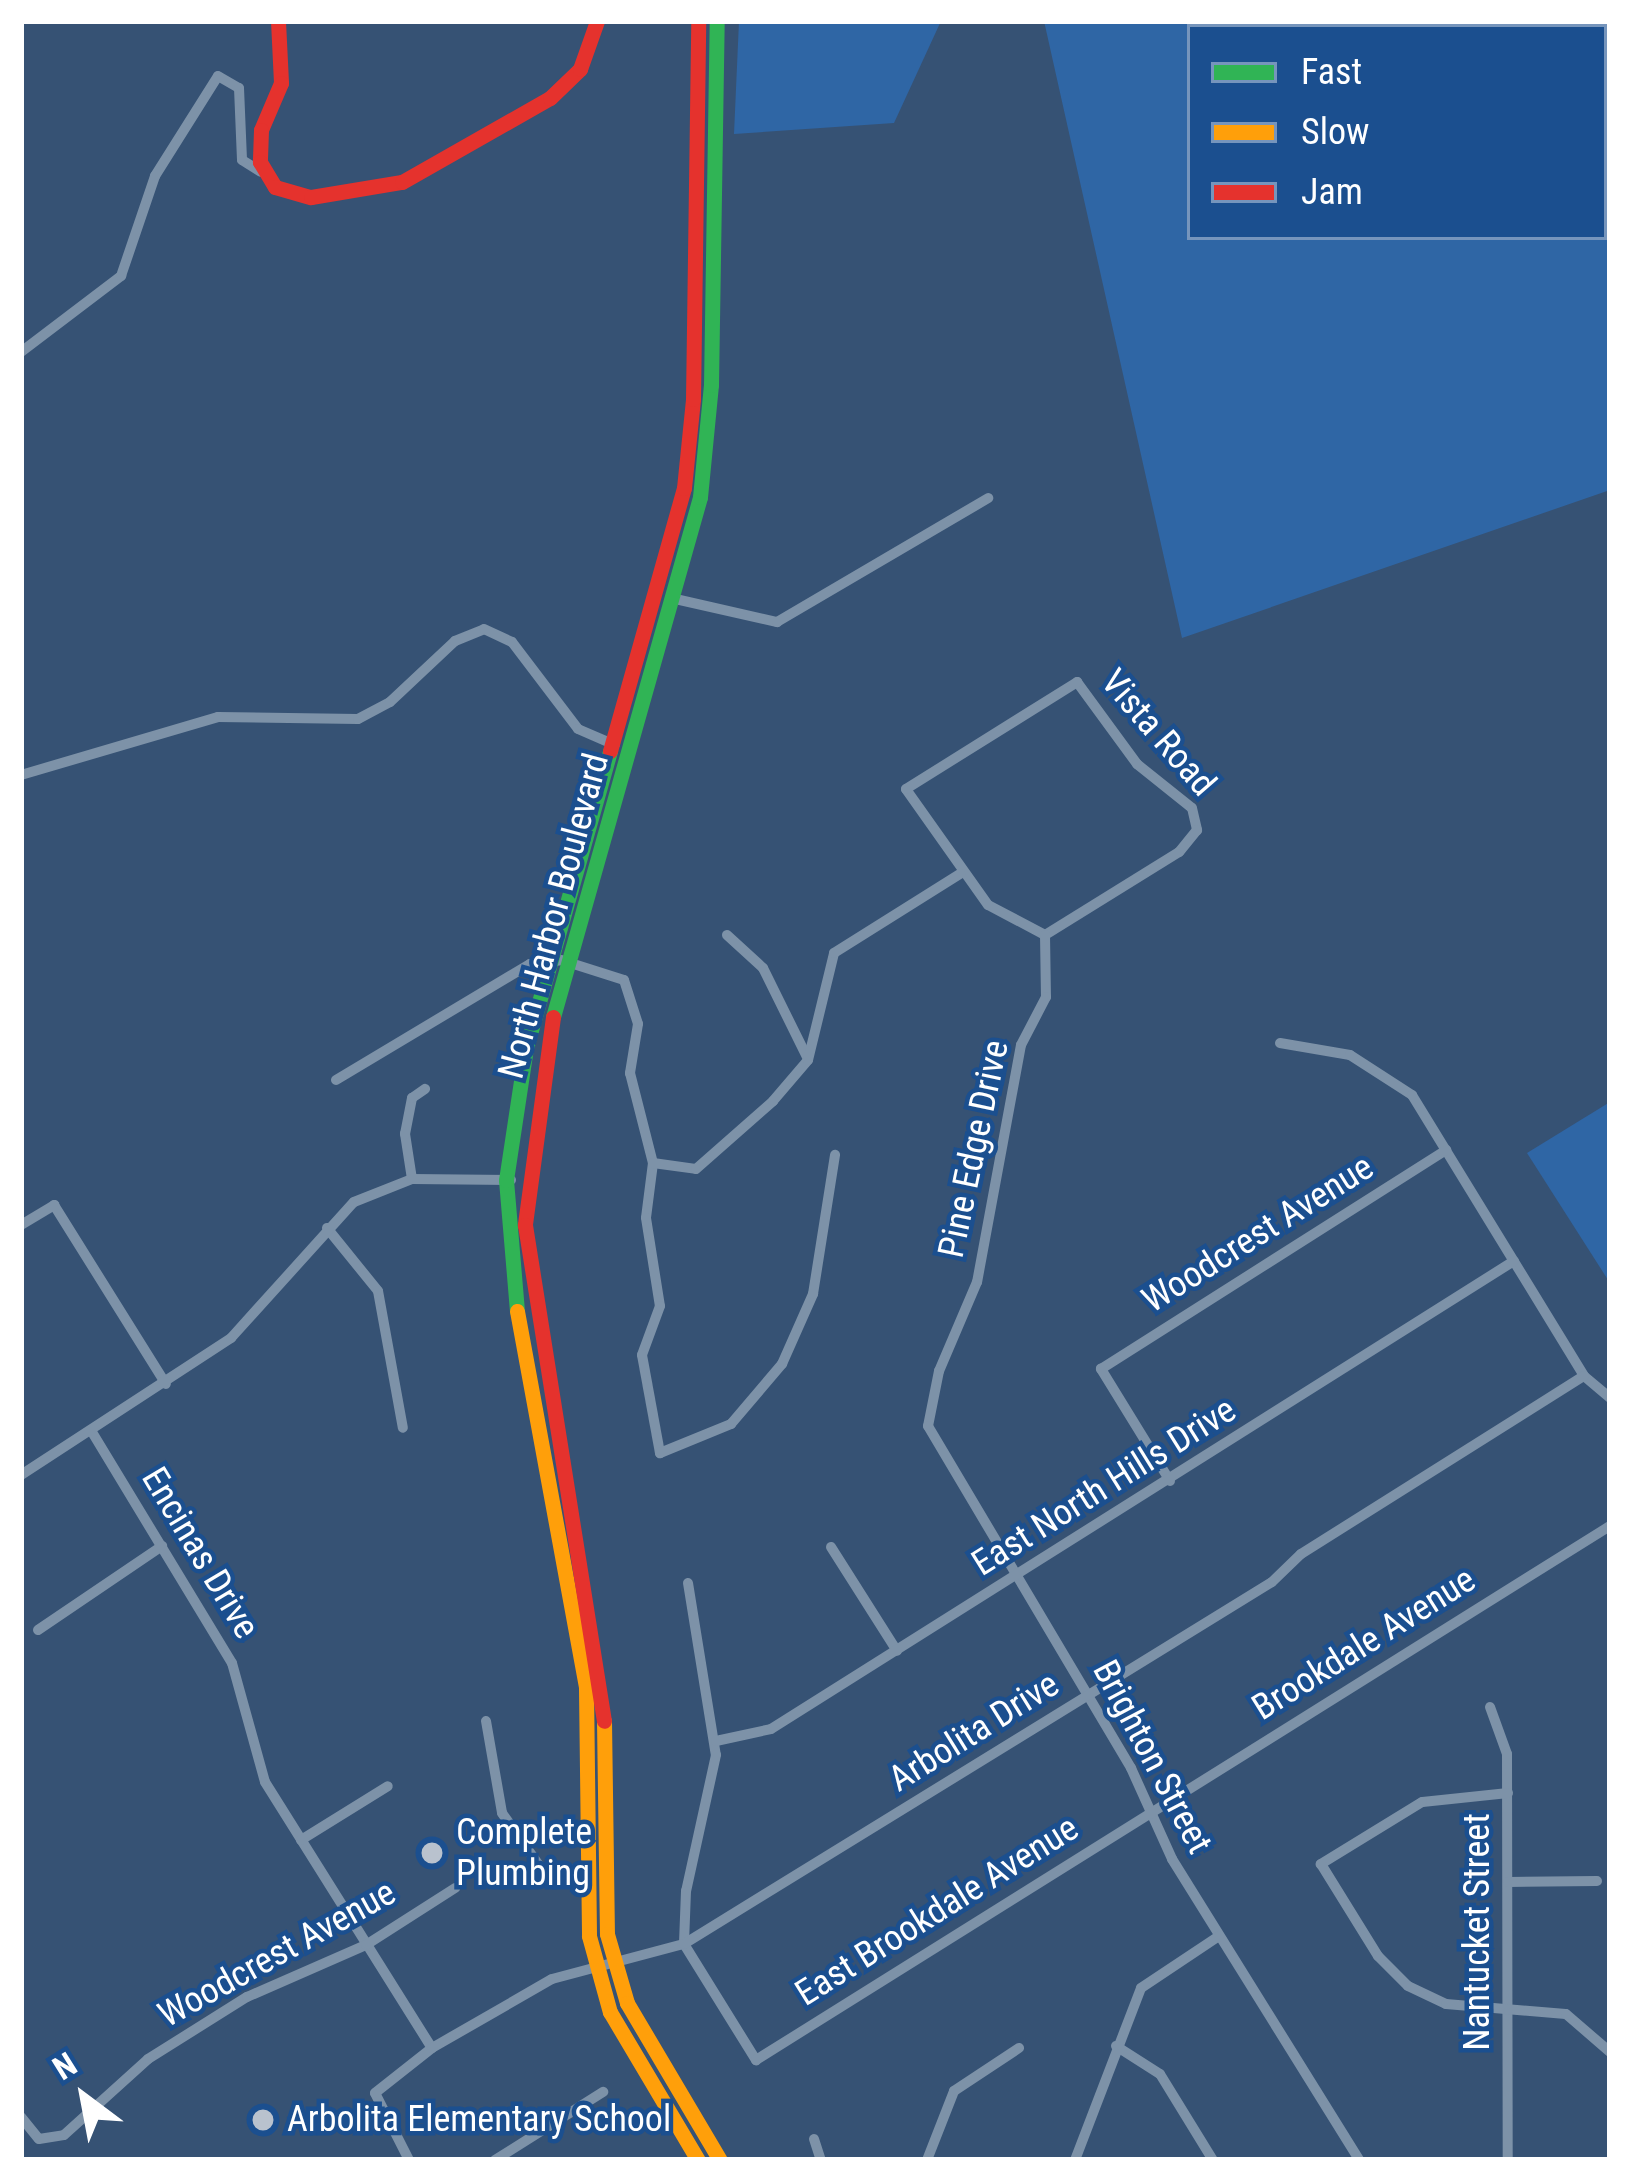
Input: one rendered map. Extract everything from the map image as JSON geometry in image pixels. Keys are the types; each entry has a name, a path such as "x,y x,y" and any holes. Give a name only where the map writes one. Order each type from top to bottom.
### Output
{"main road":[{"path":"278,21 281,83 261,130 262,172 275,187 311,196 402,182 566,85 597,21"},
{"name":"North Harbor Boulevard","path":"698,21 691,425 657,594 612,744 560,961 540,1068 527,1182 535,1322 604,1687 601,1880 613,1962 650,2048 721,2160"},
{"name":"North Harbor Boulevard","path":"698,2160 636,2061 595,1966 584,1870 586,1688 518,1331 506,1180 519,1079 630,750 674,599 709,420 717,21"}],"street":[{"path":"21,352 121,276 155,176 218,76 239,88 242,160 251,172 262,172"},
{"path":"657,594 777,622 988,498"},
{"path":"21,775 218,717 358,718 390,702 447,646 484,629 512,642 572,724 630,750"},
{"name":"Vista Road","path":"1077,682 1137,764 1192,808 1197,830 1179,852 1045,935 988,905 960,874 906,789 1077,682"},
{"path":"653,1163 696,1169 808,1060 834,953 960,874"},
{"path":"727,934 764,968 808,1060"},
{"name":"Pine Edge Drive","path":"939,1371 977,1282 1021,1045 1046,997 1045,935"},
{"path":"337,1080 530,964 560,961 624,980 638,1024 630,1073 653,1163 646,1218 661,1306 642,1355 660,1453 731,1424 782,1364 813,1294 836,1155"},
{"path":"1280,1042 1350,1055 1404,1088 1584,1376 1610,1398"},
{"path":"412,1179 405,1135 412,1098 425,1089"},
{"name":"Woodcrest Avenue","path":"1170,1481 1101,1369 1446,1150"},
{"path":"21,1475 231,1338 354,1202 412,1179 527,1182"},
{"path":"21,1225 54,1205 166,1384"},
{"path":"327,1228 378,1291 403,1428"},
{"name":"East North Hills Drive","path":"716,1741 771,1729 1514,1261"},
{"name":"Brighton Street","path":"939,1371 928,1408 933,1442 1088,1697 1219,1936 1359,2160"},
{"name":"Arbolita Drive","path":"410,2160 375,2093 432,2048 536,1987 595,1966 684,1944 1088,1697 1584,1376"},
{"name":"Encinas Drive","path":"92,1432 232,1663 256,1765 432,2048"},
{"name":"Brookdale Avenue","path":"1149,1814 1610,1526"},
{"path":"38,1630 162,1546"},
{"path":"831,1547 897,1652"},
{"path":"684,1944 686,1891 714,1788 716,1741 688,1583"},
{"name":"Nantucket Street","path":"1490,1707 1507,1754 1508,2160"},
{"path":"486,1721 502,1813 541,1868 584,1870"},
{"path":"301,1840 388,1786"},
{"path":"1508,1793 1422,1802 1321,1864 1378,1956 1408,1986 1446,2004 1566,2014 1609,2047"},
{"name":"East Brookdale Avenue","path":"684,1944 756,2060 1149,1814"},
{"path":"1508,1882 1597,1881"},
{"name":"Woodcrest Avenue","path":"21,2117 39,2138 64,2135 148,2059 247,1997 366,1945 454,1888"},
{"path":"1075,2160 1141,1988 1219,1936"},
{"path":"1116,2046 1160,2074 1214,2160"},
{"path":"927,2160 954,2091 1019,2048"},
{"path":"495,2160 603,2092"},
{"path":"814,2139 821,2160"}],"shaded area":[{"path":"739,21 941,21 894,123 734,134"},
{"path":"1044,21 1610,21 1610,490 1182,638"},
{"path":"1610,1102 1610,1283 1527,1153"}],"traffic: fast":[{"path":"553,1017 700,497 711,385 717,21"},
{"path":"517,1311 506,1180 526,1048 610,751"}],"traffic: slow":[{"path":"517,1311 586,1688 589,1936 610,2012 698,2160"},
{"path":"604,1721 607,1934 627,2003 720,2160"}],"traffic: jam":[{"path":"278,21 281,83 261,130 260,162 275,187 311,197 402,182 550,98 580,69 597,21"},
{"path":"610,751 684,488 693,399 698,21"},
{"path":"553,1017 525,1225 604,1721"}],"place":[{"name":"Complete Plumbing","path":"432,1853"},
{"name":"Arbolita Elementary School","path":"263,2120"}]}
